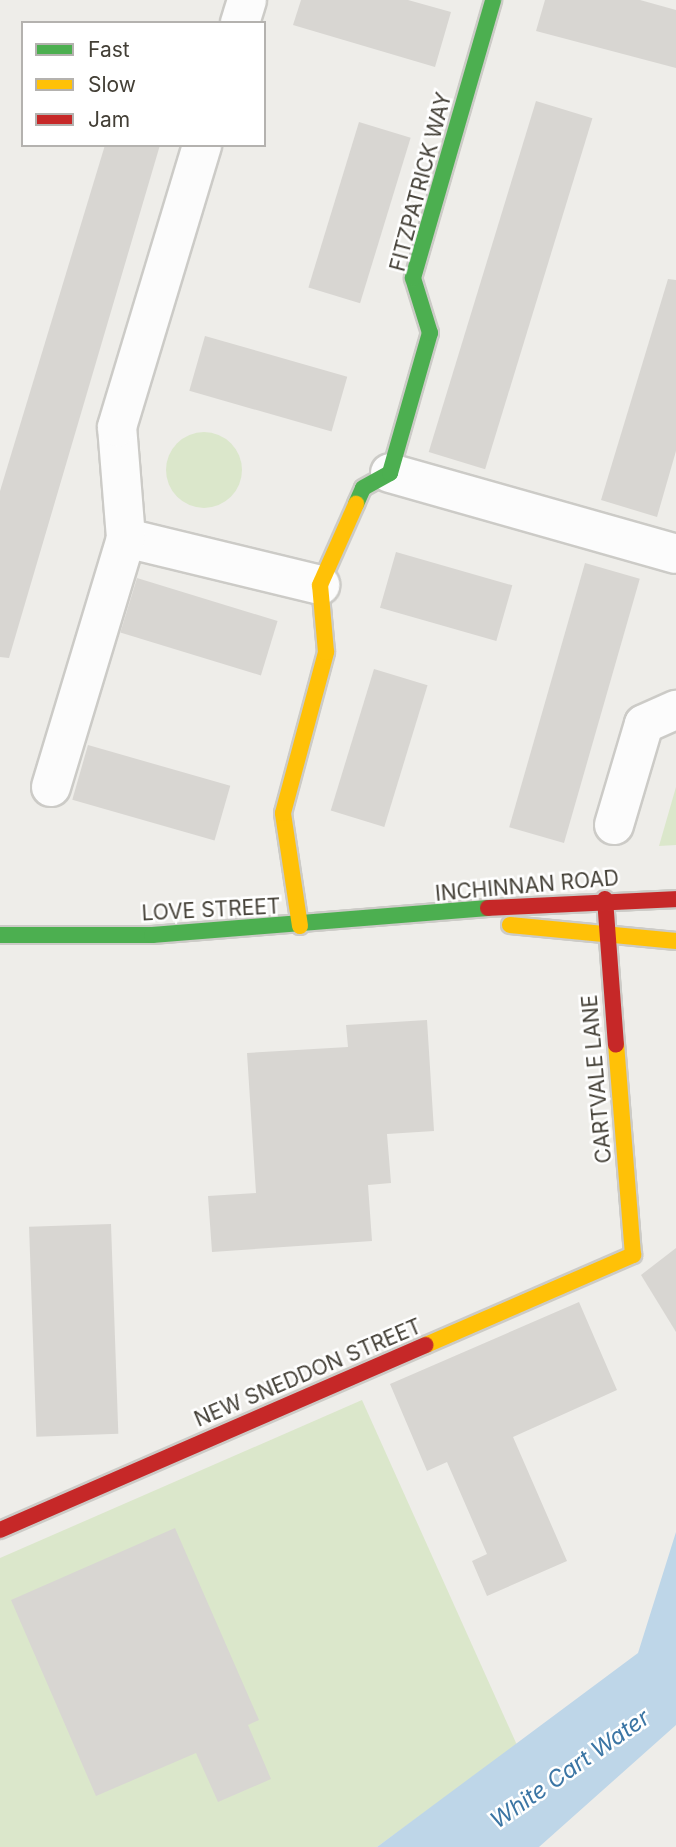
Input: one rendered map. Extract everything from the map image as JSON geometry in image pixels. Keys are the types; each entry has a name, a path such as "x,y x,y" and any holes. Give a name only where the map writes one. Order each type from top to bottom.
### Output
{"street":[{"path":"241,21 247,0"},
{"name":"FITZPATRICK WAY","path":"390,473 430,333 413,278 493,0"},
{"path":"51,787 126,538 117,427 201,147"},
{"path":"300,926 283,813 326,652 320,585 363,488 390,473 676,554"},
{"path":"126,538 320,585"},
{"path":"614,825 644,724 676,710"},
{"name":"INCHINNAN ROAD","path":"424,916 605,899 676,900"},
{"name":"CARTVALE LANE","path":"605,899 633,1255"},
{"name":"LOVE STREET","path":"0,935 152,935 424,916"},
{"name":"INCHINNAN ROAD","path":"424,916 676,941"},
{"name":"NEW SNEDDON STREET","path":"0,1530 633,1255"}],"green space":[{"path":"204,432 219,435 231,443 239,455 242,470 239,485 231,497 219,505 204,508 189,505 177,497 169,485 166,470 169,455 177,443 189,435"},
{"path":"676,787 676,845 659,846"},
{"path":"362,1400 517,1745 377,1847 0,1847 0,1558"}],"water":[{"name":"White Cart Water","path":"676,1532 676,1725 539,1847 377,1847 638,1653"}],"building":[{"path":"301,0 408,0 451,12 435,67 293,25"},
{"path":"545,0 640,0 676,10 676,68 536,31"},
{"path":"536,101 592,118 485,469 429,452"},
{"path":"359,122 411,138 360,303 308,287"},
{"path":"104,147 159,147 9,658 0,657 0,491"},
{"path":"668,279 676,280 676,451 657,517 601,500"},
{"path":"205,336 347,377 332,432 189,391"},
{"path":"396,552 512,585 496,641 380,608"},
{"path":"585,563 640,579 564,843 509,827"},
{"path":"137,578 278,621 261,675 120,633"},
{"path":"374,669 428,685 384,827 331,811"},
{"path":"88,745 230,786 215,841 72,800"},
{"path":"427,1020 434,1131 387,1134 391,1183 368,1185 372,1241 212,1252 208,1196 256,1193 247,1053 348,1047 346,1025"},
{"path":"111,1224 118,1434 36,1437 29,1227"},
{"path":"676,1248 676,1332 641,1275"},
{"path":"579,1302 617,1390 513,1437 567,1561 487,1596 472,1561 487,1554 447,1462 427,1471 390,1384"},
{"path":"175,1528 259,1720 248,1725 271,1779 218,1802 196,1753 96,1796 11,1600"}],"traffic: fast":[{"path":"356,504 363,488 390,473 430,333 413,278 493,0"},
{"path":"0,935 152,935 488,908"}],"traffic: slow":[{"path":"300,926 283,813 326,652 320,585 356,504"},
{"path":"510,925 676,941"},
{"path":"426,1345 633,1255 616,1045"}],"traffic: jam":[{"path":"605,899 616,1045"},
{"path":"488,908 676,899"},
{"path":"0,1530 426,1345"}]}
